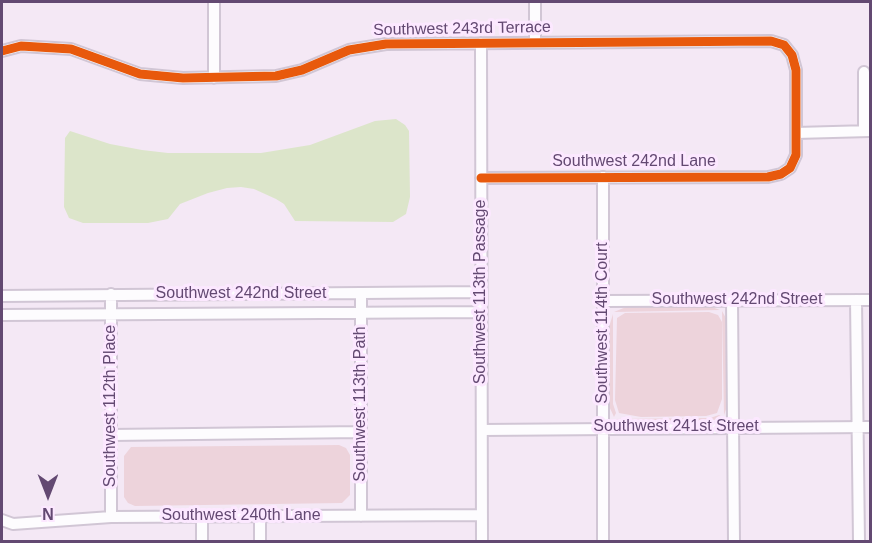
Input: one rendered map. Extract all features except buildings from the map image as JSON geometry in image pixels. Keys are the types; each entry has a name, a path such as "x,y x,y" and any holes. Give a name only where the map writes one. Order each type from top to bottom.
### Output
{"street":[{"path":"214,2 214,78"},
{"path":"535,2 535,42"},
{"name":"Southwest 243rd Terrace","path":"2,51 21,46 71,49 140,74 169,78 214,78 288,74 349,50 373,45 771,41 789,49 796,70 796,133"},
{"name":"Southwest 113th Passage","path":"481,43 482,542"},
{"path":"796,133 867,131 864,72"},
{"name":"Southwest 242nd Lane","path":"481,178 768,177 786,172 794,160 796,133"},
{"name":"Southwest 114th Court","path":"603,177 603,542"},
{"name":"Southwest 242nd Street","path":"2,296 481,292"},
{"name":"Southwest 113th Path","path":"361,293 361,516"},
{"name":"Southwest 112th Place","path":"111,294 111,517"},
{"path":"732,300 734,542"},
{"path":"856,300 859,542"},
{"name":"Southwest 242nd Street","path":"603,301 870,300"},
{"name":"Southwest 242nd Street","path":"2,315 481,312"},
{"name":"Southwest 241st Street","path":"482,429 870,427"},
{"path":"111,435 361,432"},
{"name":"Southwest 240th Lane","path":"2,520 13,524 111,517 482,515"},
{"path":"202,516 202,542"},
{"path":"260,516 260,542"}],"shaded area":[{"path":"396,119 409,131 410,197 406,214 393,222 295,221 284,204 254,189 241,187 208,193 180,204 168,219 148,223 83,223 69,218 64,207 65,138 70,131 110,144 168,153 261,153 310,145 375,121"},
{"path":"709,306 720,310 614,312 626,307"},
{"path":"722,311 727,320 728,404 724,415"},
{"path":"709,312 718,315 722,322 722,399 717,413 706,416 641,417 619,413 615,400 617,318 625,313"},
{"path":"613,314 613,404 616,413 614,417 609,406 609,327"},
{"path":"719,415 722,417 711,422 627,423 615,419 710,418"},
{"path":"339,445 346,448 350,455 350,495 342,503 135,506 128,503 124,497 124,456 131,447"}],"cycle path":[{"path":"2,51 21,46 71,49 140,74 183,78 276,76 302,70 349,50 386,44 771,41 784,45 792,55 796,70 796,155 790,168 781,174 768,177 481,178"}]}
